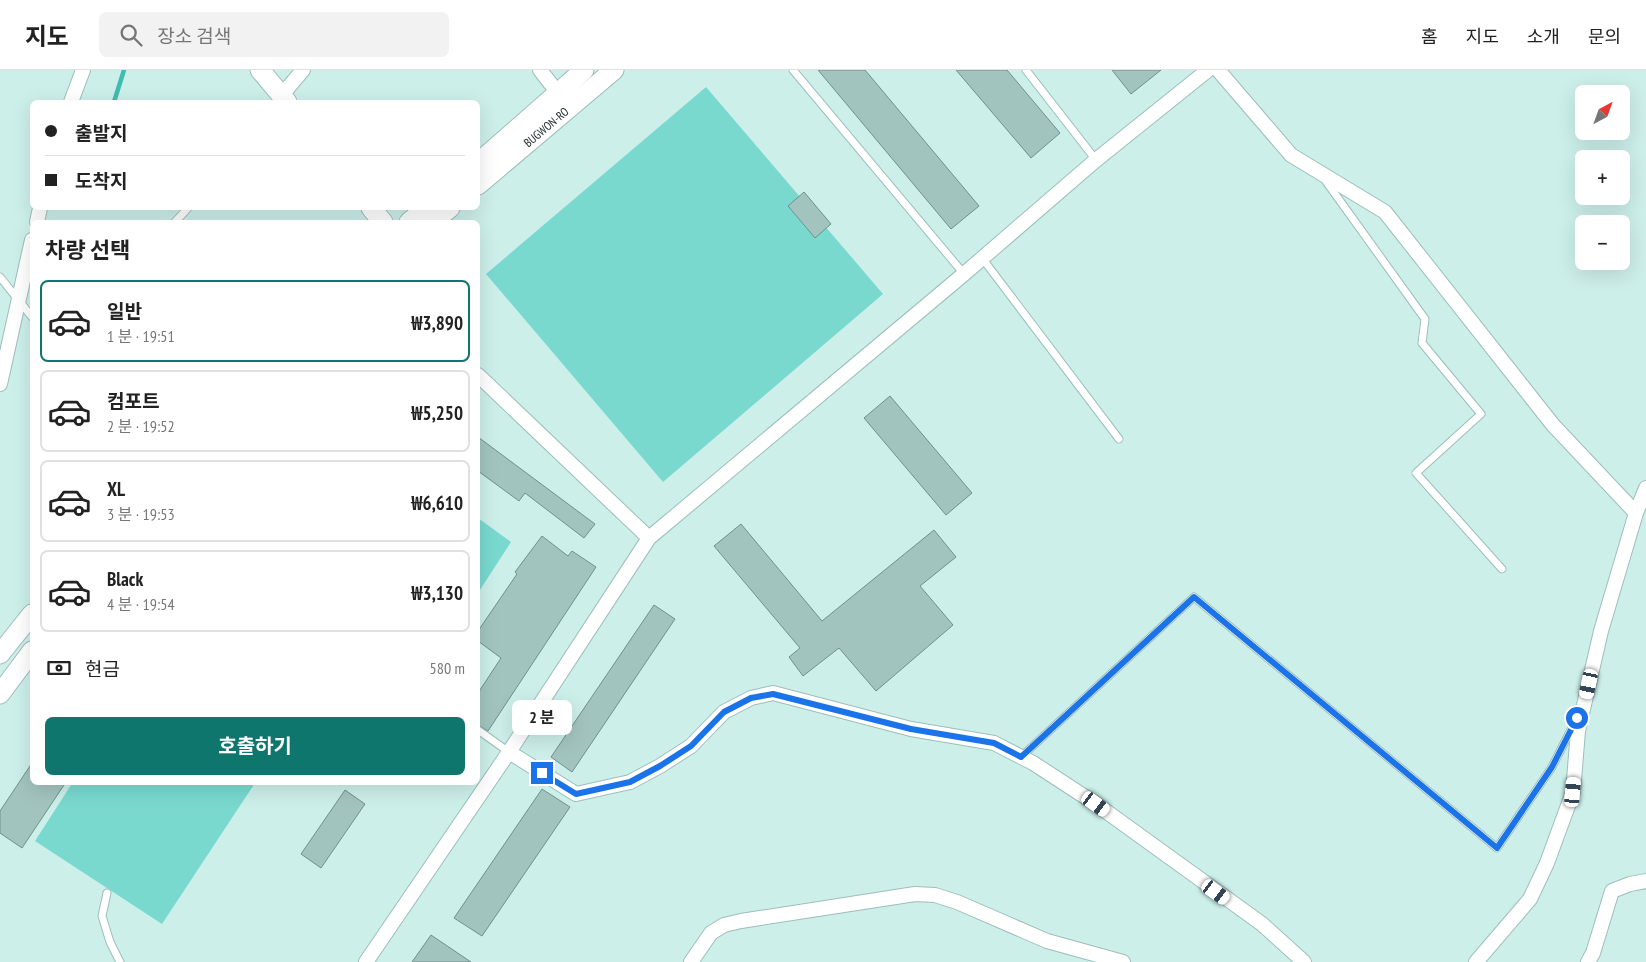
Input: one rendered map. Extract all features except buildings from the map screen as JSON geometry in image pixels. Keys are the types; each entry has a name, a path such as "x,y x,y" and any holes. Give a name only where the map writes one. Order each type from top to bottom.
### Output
{"street":[{"path":"72,100 83,70"},
{"path":"260,70 281,100 303,70"},
{"path":"540,70 558,93"},
{"name":"BUGWON-RO","path":"480,161 584,70"},
{"name":"BUGWON-RO","path":"480,182 614,70"},
{"path":"366,962 509,752 650,538 964,274 1096,160 1208,70"},
{"path":"1218,70 1291,155 1385,212 1553,425 1636,513"},
{"path":"372,210 380,220"},
{"path":"411,220 424,210"},
{"path":"435,220 447,210"},
{"path":"0,384 30,249"},
{"path":"480,377 650,538"},
{"path":"1476,962 1530,899 1547,863 1573,792 1578,731 1601,631 1636,513 1646,488"},
{"path":"0,654 30,616"},
{"path":"0,694 30,654"},
{"path":"509,752 576,794 630,782 691,746 724,712 751,698 773,694 911,729 994,743 1033,763 1096,804 1262,924 1304,962"},
{"path":"1588,962 1593,953 1612,890 1646,881"},
{"path":"691,962 711,933 724,925 915,894 935,895 957,902 1047,941 1123,962"}],"lane":[{"path":"793,70 964,274"},
{"path":"1026,70 1096,160"},
{"path":"1319,172 1426,319 1422,343 1481,414 1416,473 1502,568"},
{"path":"177,220 186,210"},
{"path":"982,258 1120,439"},
{"path":"0,277 30,315"},
{"path":"1021,757 1194,597 1497,848 1552,767 1585,702"},
{"path":"480,731 509,752"},
{"path":"108,893 102,916 110,942 120,962"}],"shaded area":[{"path":"706,87 883,294 663,482 486,274"},
{"path":"480,519 511,542 480,590"},
{"path":"71,785 254,785 162,924 35,841"}],"waterway":[{"path":"115,100 124,70"}],"route":[{"path":"542,773 576,794 630,782 691,746 724,712 751,698 773,694 911,729 994,743 1021,757 1194,597 1497,848 1552,767 1577,718"}]}
